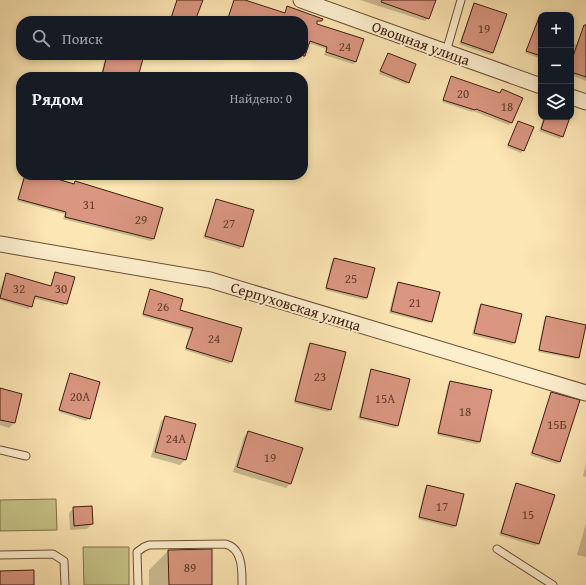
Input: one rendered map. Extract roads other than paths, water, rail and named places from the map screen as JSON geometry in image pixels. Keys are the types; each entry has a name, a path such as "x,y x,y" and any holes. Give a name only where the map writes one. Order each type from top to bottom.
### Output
{"street":[{"name":"Овощная улица","path":"301,0 538,85"},
{"path":"574,98 586,102"},
{"name":"Серпуховская улица","path":"0,244 210,280 586,393"}],"lane":[{"path":"446,52 461,0"},
{"path":"0,450 26,456"},
{"path":"138,585 137,552 144,547 149,545 225,544 229,545 239,557 242,585"},
{"path":"497,548 553,585"},
{"path":"0,555 56,555 64,561 65,585"}]}
